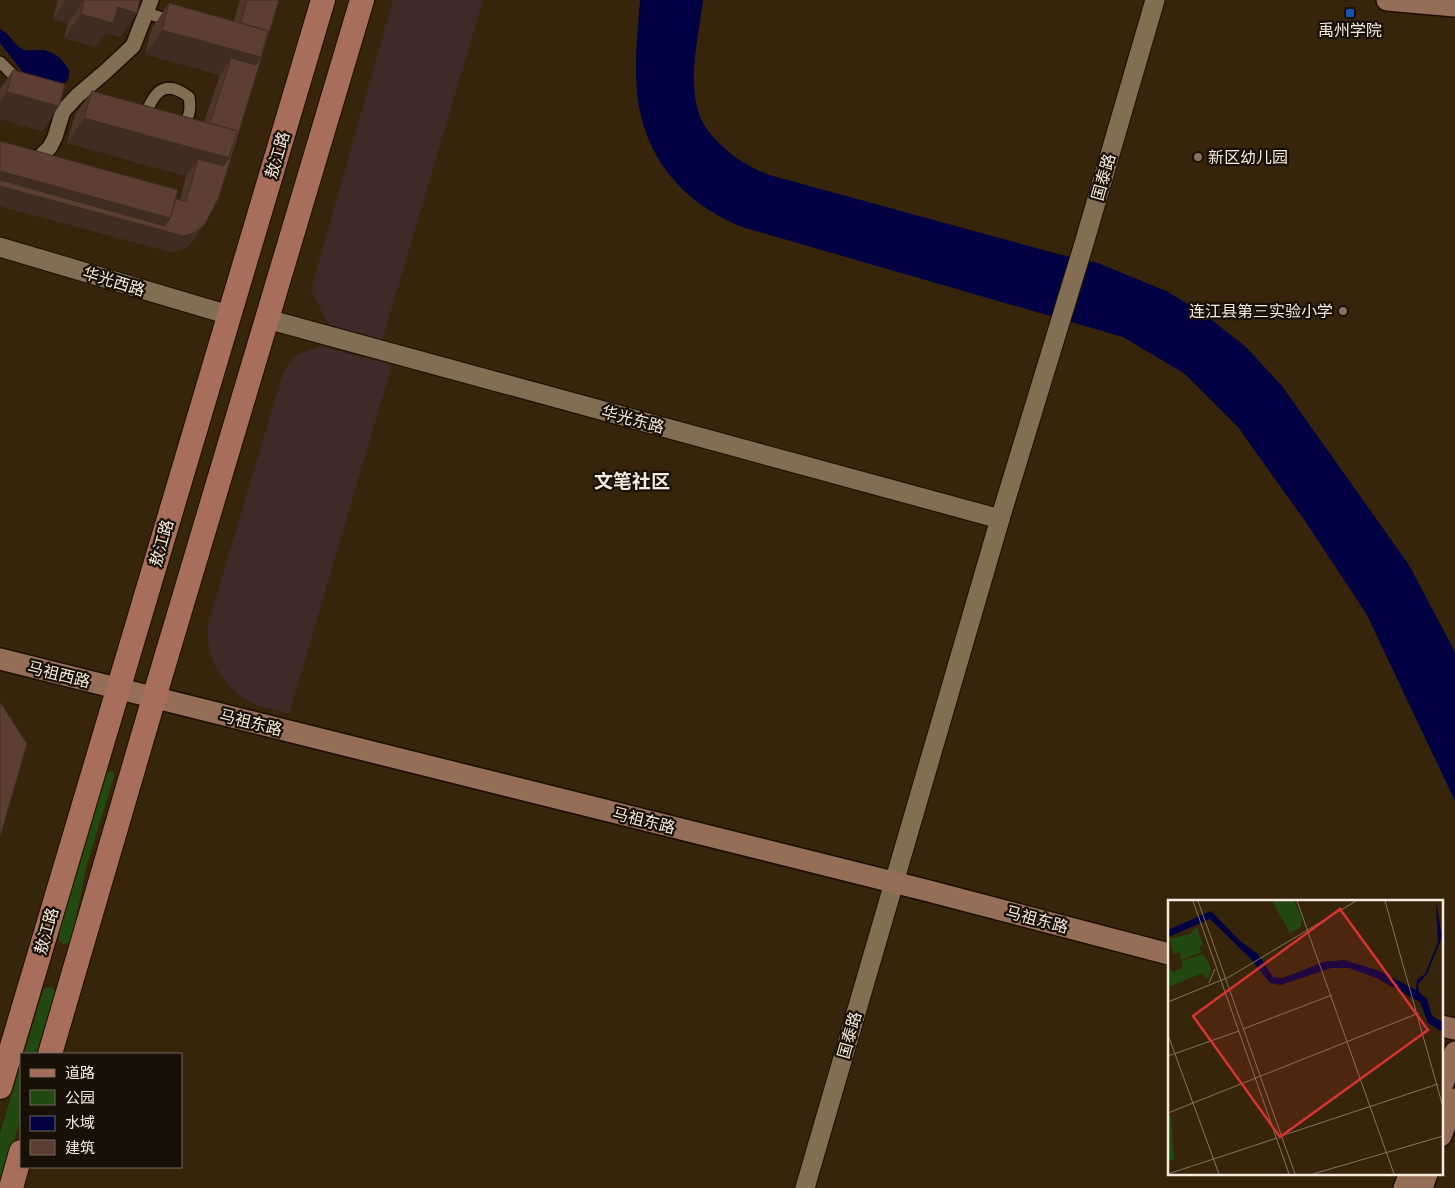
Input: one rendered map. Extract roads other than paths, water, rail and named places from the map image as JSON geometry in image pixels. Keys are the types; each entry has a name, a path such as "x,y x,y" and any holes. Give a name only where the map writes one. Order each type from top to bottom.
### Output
{"main road":[{"name":"敖江路","path":"0,1086 323,0"},
{"path":"1387,0 1455,6"},
{"path":"50,1053 154,698 362,3"},
{"name":"马祖西路","path":"0,659 118,689"},
{"name":"马祖东路","path":"118,689 894,883 1168,954"},
{"path":"1442,1026 1455,1030"},
{"path":"1442,1086 1455,1052"},
{"path":"1442,1133 1455,1099"},
{"path":"11,1188 20,1156"},
{"path":"1404,1188 1409,1176"},
{"path":"1422,1188 1426,1176"}],"street":[{"name":"国泰路","path":"804,1188 1000,519 1083,247 1155,0"},
{"path":"0,155 27,160 40,157 50,147 55,137 63,111 133,46 149,7 182,24"},
{"path":"0,62 26,88 34,92"},
{"path":"144,118 151,100 161,89 171,88 189,97 191,107 188,116 182,124 174,127 167,126"},
{"path":"60,100 82,95"},
{"path":"33,159 51,164"},
{"name":"华光西路","path":"0,247 228,315"},
{"name":"华光东路","path":"267,320 1000,519"}],"water":[{"path":"640,0 703,0 694,72 694,86 699,114 705,127 718,142 746,164 773,176 1058,254 1098,263 1166,291 1208,317 1246,347 1282,386 1409,565 1455,652 1455,801 1366,613 1305,521 1238,427 1185,374 1123,337 742,227 702,205 684,191 657,157 641,115 636,69"},
{"path":"0,29 7,33 17,46 24,50 51,52 63,61 69,70 66,82 61,87 24,74 0,43"}],"place":[{"name":"禹州学院","path":"1350,13"},
{"name":"新区幼儿园","path":"1198,157"},
{"name":"连江县第三实验小学","path":"1343,311"}],"district":[{"name":"文笔社区","path":"632,481"}]}
